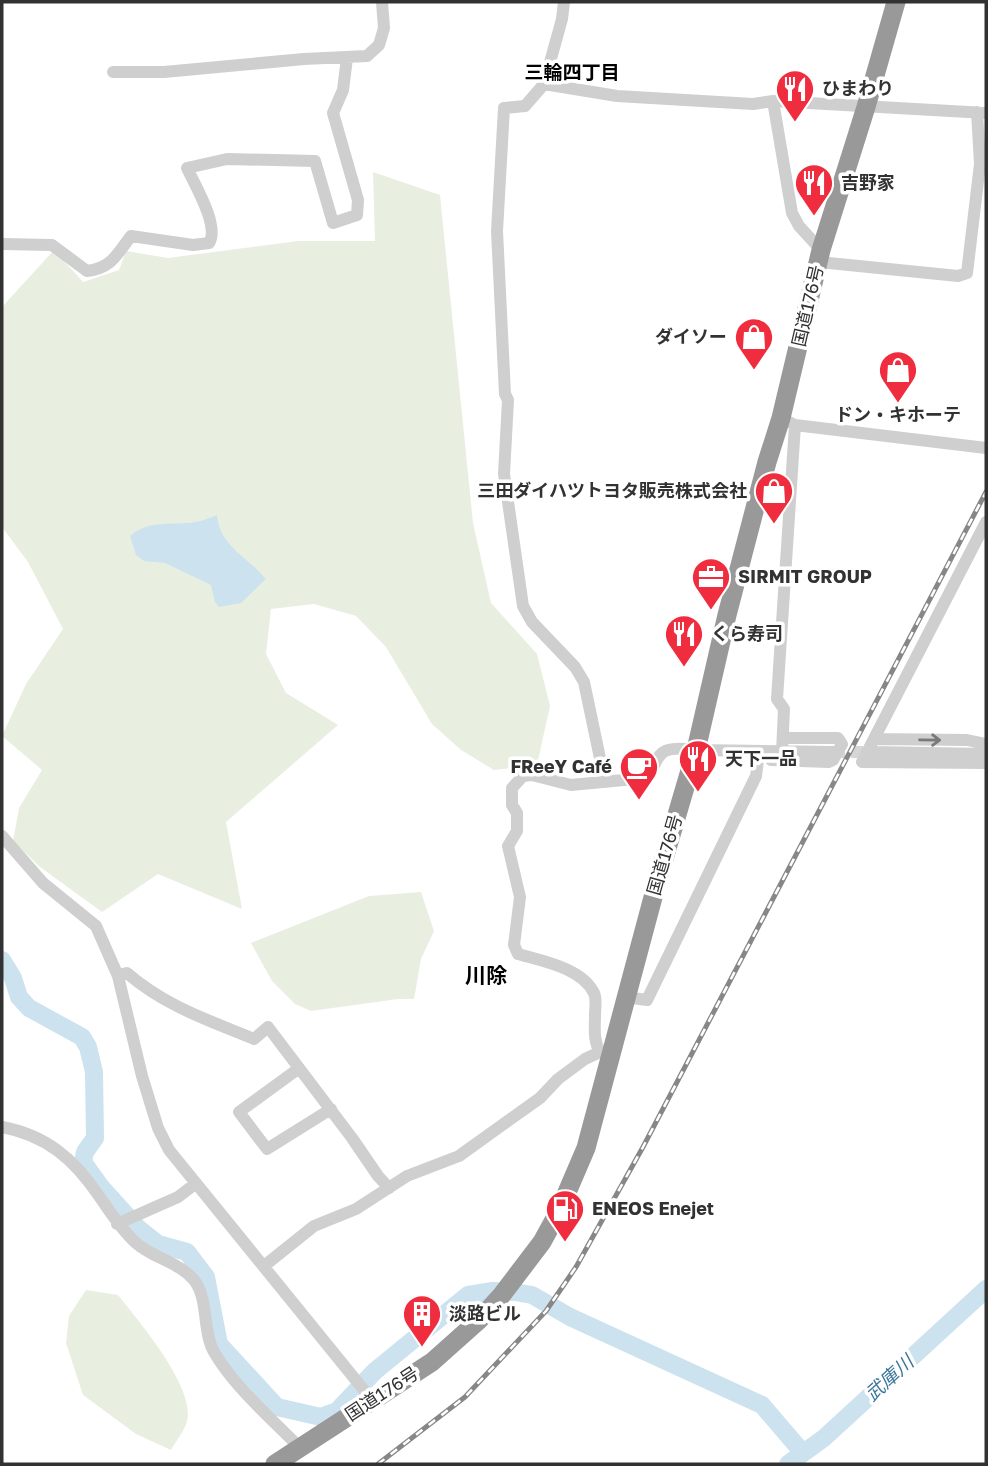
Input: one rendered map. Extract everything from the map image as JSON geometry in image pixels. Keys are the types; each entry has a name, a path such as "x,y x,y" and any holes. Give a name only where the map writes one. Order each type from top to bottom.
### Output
{"highway":[{"name":"国道176号","path":"275,1464 300,1448 365,1391 432,1362 478,1321 542,1242 574,1178 586,1148 606,1052 625,998 696,750 748,532 788,422 820,256 896,2"}],"street":[{"path":"113,72 164,72 367,56 379,45 384,28 382,2"},
{"path":"564,2 544,84 525,106 504,108 498,231 505,394 508,400 504,474 523,606 533,622 575,667 584,682 605,782"},
{"path":"2,244 52,244 87,271 102,269 110,264 131,236 193,245 209,243 212,230 208,214 187,168 227,159 315,161 333,223 357,215 358,200 333,113 343,90 347,58"},
{"path":"544,84 617,96 753,104 773,101 981,112 980,164 967,273 958,275 820,256 792,213 773,101"},
{"path":"782,752 784,709 777,699 788,422 986,448"},
{"path":"986,522 873,746 862,762 986,763"},
{"path":"264,1266 314,1226 356,1209 407,1176 458,1156 540,1098 558,1079 585,1059 606,1052 595,1041 596,996 589,986 554,964 518,954 514,945 520,897 508,846 517,831 517,813 511,797 516,781 531,775 571,785 644,777 652,770 660,752 666,748 677,747 829,762 834,760 842,744 838,738 783,738"},
{"path":"873,746 967,740 986,744"},
{"path":"873,746 986,754"},
{"path":"758,756 782,752 833,752"},
{"path":"625,998 647,1000 756,776 758,756"},
{"path":"2,836 43,883 96,926 118,976 142,1076 158,1128 169,1150 365,1391"},
{"path":"118,976 127,973 149,992 183,1011 254,1039 268,1027 389,1188"},
{"path":"298,1069 239,1112 267,1149 331,1109"},
{"path":"2,1127 24,1132 54,1147 125,1221 138,1245 182,1270 195,1281 213,1349 229,1373 300,1448"},
{"path":"125,1221 178,1196 195,1184"}],"green space":[{"path":"373,172 440,195 473,523 491,603 537,654 550,706 537,765 494,770 461,750 432,724 386,647 356,616 314,604 271,609 266,654 286,693 338,725 226,822 242,909 158,874 102,912 40,867 13,841 19,808 42,770 2,736 26,684 63,629 28,562 2,527 2,307 54,250 83,282 119,270 126,251 168,258 298,241 375,241"},
{"path":"421,892 434,931 421,959 414,999 311,1011 295,1004 272,981 251,943 369,896"},
{"path":"86,1290 118,1295 151,1337 174,1373 183,1391 187,1421 171,1450 136,1434 83,1395 66,1343 69,1316"}],"water":[{"path":"217,515 219,526 229,543 266,579 241,603 219,607 211,585 165,563 144,561 136,555 130,536 153,525 195,522"}],"waterway":[{"path":"2,960 13,978 19,997 29,1008 82,1037 88,1047 94,1072 95,1138 85,1152 83,1162 101,1187 138,1228 158,1244 187,1252 206,1277 219,1344 277,1407 321,1417 337,1411 375,1371 468,1295 493,1291 515,1292 532,1295 570,1317 762,1405 803,1453"},
{"name":"武庫川","path":"788,1464 824,1438 986,1289"}],"tunnel":[{"path":"833,752 872,752"}],"railway":[{"path":"378,1464 465,1397 546,1311 576,1267 643,1147 986,492"}],"place":[{"name":"ひまわり","path":"795,123"},
{"name":"吉野家","path":"814,217"},
{"name":"ダイソー","path":"754,371"},
{"name":"ドン・キホーテ","path":"898,404"},
{"name":"三田ダイハツトヨタ販売株式会社","path":"774,525"},
{"name":"SIRMIT GROUP","path":"711,611"},
{"name":"くら寿司","path":"684,668"},
{"name":"天下一品","path":"698,793"},
{"name":"FReeY Café","path":"639,801"},
{"name":"ENEOS Enejet","path":"565,1243"},
{"name":"淡路ビル","path":"422,1348"}],"district":[{"name":"三輪四丁目","path":"572,72"},
{"name":"川除","path":"486,976"}]}
